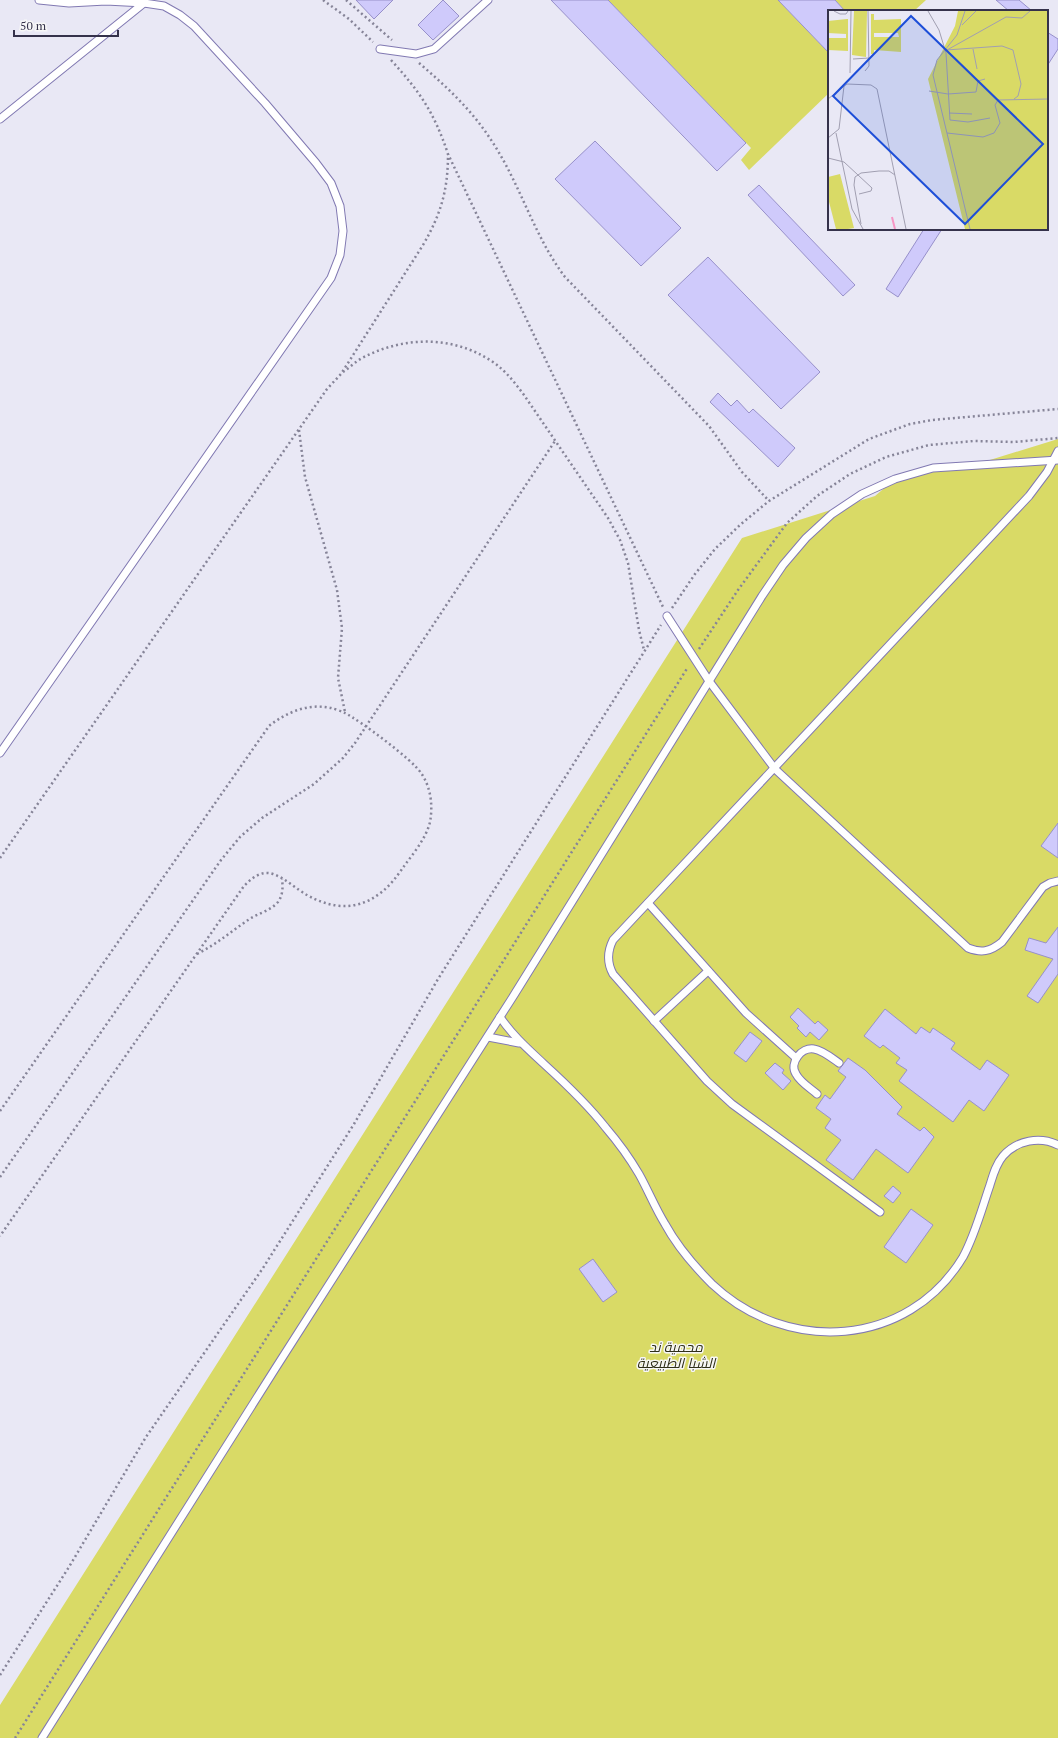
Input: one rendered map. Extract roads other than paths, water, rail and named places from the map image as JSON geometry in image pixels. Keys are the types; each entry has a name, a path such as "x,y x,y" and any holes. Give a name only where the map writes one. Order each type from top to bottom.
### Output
{"lane":[{"path":"0,752 331,278 340,255 343,231 340,206 331,183 316,163 265,103 194,26 180,15 164,6 144,3 106,1 69,3 39,0"},
{"path":"380,49 407,53 425,52 434,49 488,0"},
{"path":"0,119 144,3"},
{"path":"880,1212 732,1104 708,1081 614,974 609,961 610,946 613,940 775,769 1029,496 1056,460 1058,451"},
{"path":"42,1738 275,1369 500,1018 762,596 792,554 806,538 832,514 862,494 895,479 933,468 1056,460"},
{"path":"667,616 693,659 775,769 968,948 976,952 986,952 994,948 1002,942 1043,887 1058,881"},
{"path":"648,903 746,1013 796,1058"},
{"path":"654,1021 708,971"},
{"path":"500,1018 522,1044 564,1083 604,1126 639,1174 678,1246 714,1285 735,1302 758,1315 810,1331 836,1333 862,1330 887,1323 910,1311 931,1296 949,1277 964,1255 974,1231 996,1166 1003,1155 1013,1147 1025,1142 1038,1140 1058,1145"},
{"path":"488,1037 522,1044"},
{"path":"817,1094 795,1074 794,1066 796,1058 806,1049 814,1048 839,1063"}],"park label":[{"name":"محمية ند الشبا الطبيعية","path":"676,1356"}]}
